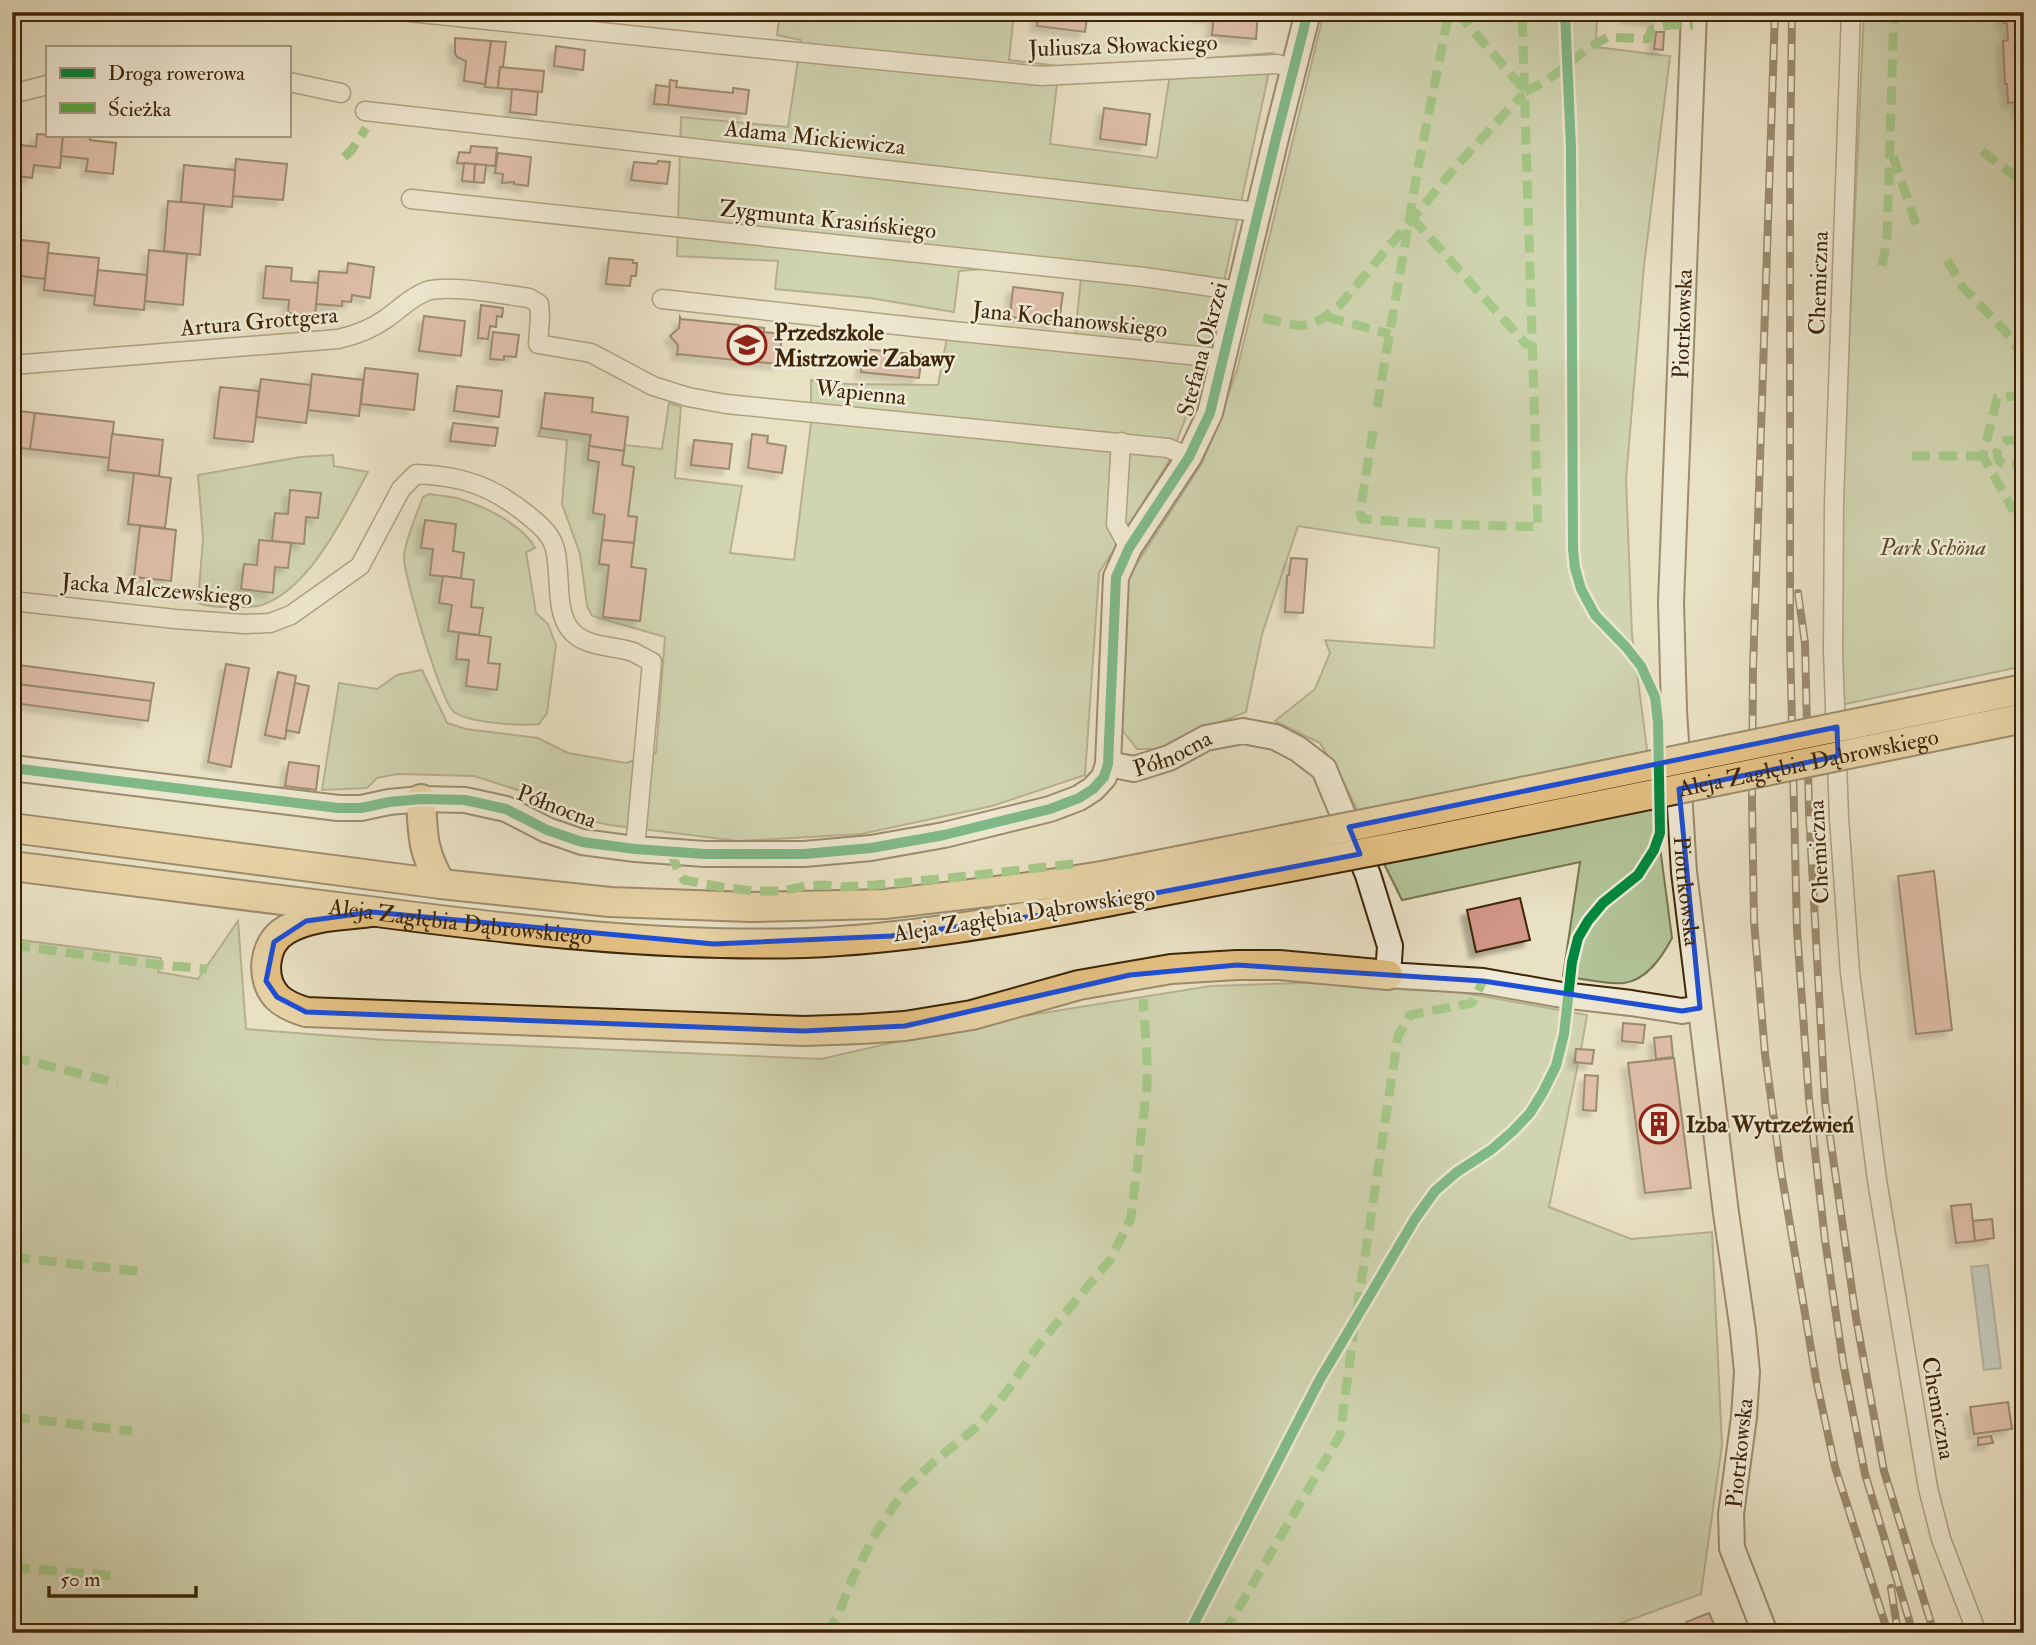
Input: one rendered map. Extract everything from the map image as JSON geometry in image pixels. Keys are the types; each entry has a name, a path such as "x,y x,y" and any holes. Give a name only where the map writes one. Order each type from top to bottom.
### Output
{"main road":[{"name":"Aleja Zagłębia Dąbrowskiego","path":"12,866 372,912 616,939 748,944 808,943 891,936 1041,915 1104,889 1414,814 2024,689"},
{"name":"Aleja Zagłębia Dąbrowskiego","path":"12,828 441,884 610,902 751,907 898,903 1030,887 1104,889 1420,842 2024,718"},
{"path":"421,799 423,838 428,860 441,884"},
{"path":"372,912 306,921 284,931 267,956 267,981 277,997 293,1008 306,1012 804,1031 905,1026 972,1015 1079,985 1171,969 1279,965 1388,975"}],"street":[{"name":"Juliusza Słowackiego","path":"410,12 1042,76 1277,64 1294,69"},
{"name":"Stefana Okrzei","path":"1108,764 1116,577 1129,548 1189,457 1210,413 1308,12"},
{"name":"Piotrkowska","path":"1694,12 1671,603 1674,710 1684,872 1747,1372 1731,1514 1732,1548 1765,1633"},
{"name":"Chemiczna","path":"1851,12 1834,502 1833,638 1839,817 1849,960 1877,1180 1928,1488 1941,1539 1978,1633"},
{"path":"290,82 341,93"},
{"path":"12,94 46,85"},
{"name":"Adama Mickiewicza","path":"365,111 1258,212"},
{"name":"Zygmunta Krasińskiego","path":"411,200 1144,277 1240,291"},
{"name":"Artura Grottgera","path":"12,365 338,339 367,331 410,299 429,290 448,289 529,298 539,304 538,344"},
{"name":"Jana Kochanowskiego","path":"662,299 1223,360"},
{"name":"Wapienna","path":"538,344 590,353 653,386 713,402 1121,442 1168,448 1189,457"},
{"path":"1121,442 1116,524 1129,548"},
{"name":"Jacka Malczewskiego","path":"12,600 175,619 245,624 271,622 291,615 360,566 401,489 416,474 438,475 471,482 505,497 550,535 556,551 560,604 569,628 586,642 633,653 652,662 635,849"},
{"name":"Północna","path":"12,768 338,808 361,808 421,799 466,800 506,809 547,830 582,842 635,849 750,856 871,848 944,835 1050,809 1079,798 1093,789 1104,777 1108,764 1134,769 1169,758 1206,738 1243,731 1275,737 1298,749 1324,769 1368,874 1390,946 1388,975"},
{"path":"1388,975 1483,981 1682,1011 1700,1009"}],"highlighted area":[{"path":"1837,727 1838,756 1679,789 1700,1008 1682,1011 1483,981 1237,965 1130,975 905,1026 804,1031 306,1012 277,997 266,981 274,942 306,921 372,912 714,944 891,936 1041,915 1360,854 1349,827"}],"green space":[{"path":"780,12 1014,12 1009,60 1059,66 1050,144 1157,158 1172,61 1273,53 1221,296 1196,391 1168,463 1099,573 1085,775 992,806 861,834 738,841 610,825 572,817 527,793 474,776 397,774 377,778 367,788 322,790 339,683 377,689 397,675 422,670 447,723 466,729 538,738 568,753 626,763 656,753 665,637 592,616 587,606 580,554 562,504 567,440 538,436 541,428 591,435 588,460 599,462 593,513 605,515 599,564 609,565 603,617 640,621 646,569 631,567 637,517 628,516 634,467 622,465 625,445 662,449 669,403 681,407 675,478 742,486 730,553 794,560 811,423 811,380 848,384 938,385 949,327 1075,337 1081,278 995,268 959,271 954,312 870,298 775,289 778,261 677,256 681,117 788,127 801,40 777,35"},
{"path":"1324,12 1597,12 1596,47 1670,56 1644,266 1626,479 1632,635 1672,938 1653,966 1632,981 1612,983 1563,976 1580,862 1402,900 1343,781 1320,743 1275,721 1315,689 1330,653 1325,640 1434,648 1439,548 1298,526 1262,634 1246,712 1193,733 1163,749 1137,749 1119,726 1125,582 1202,463 1237,370"},
{"name":"Park Schöna","path":"1864,12 2024,12 2024,666 1841,705 1842,491"},
{"path":"333,455 334,466 368,472 325,548 311,567 280,596 262,605 222,607 198,603 203,539 198,475 300,457"},
{"path":"429,494 459,499 493,512 522,532 535,548 526,552 536,613 548,624 556,645 547,713 539,724 520,725 471,719 454,712 448,703 424,639 404,559 408,537 423,497"},
{"path":"238,921 246,1029 386,1040 821,1059 974,1024 1211,986 1331,982 1410,990 1453,991 1587,1015 1581,1049 1576,1049 1574,1063 1578,1064 1549,1207 1631,1239 1712,1232 1722,1445 1701,1594 1594,1633 12,1633 12,939 161,958 158,972 198,979"}],"water":[{"path":"1988,1265 2001,1368 1984,1370 1971,1267"}],"building":[{"path":"1038,12 1088,12 1085,32 1037,26"},
{"path":"1199,12 1214,12 1211,17 1199,16"},
{"path":"1214,12 1258,12 1256,39 1212,35"},
{"path":"1625,12 1660,12 1659,20 1625,17"},
{"path":"2007,12 2012,16 2024,15 2024,114 2016,110 2018,102 2008,103 2003,41 2008,40 2007,24 2001,18 2003,13"},
{"path":"1656,32 1664,32 1663,50 1654,49"},
{"path":"455,38 491,41 485,84 464,81 466,61 455,53"},
{"path":"491,41 506,42 498,88 485,87"},
{"path":"556,46 585,50 583,70 554,66"},
{"path":"500,67 544,71 542,92 498,88"},
{"path":"670,80 677,81 676,87 733,93 733,88 749,90 746,114 668,105"},
{"path":"656,85 670,87 668,105 654,104"},
{"path":"512,89 538,92 536,115 510,112"},
{"path":"1104,108 1150,114 1146,145 1100,139"},
{"path":"37,134 63,136 60,168 34,165 32,178 12,175 12,144 36,147"},
{"path":"63,136 90,136 90,140 116,143 113,174 86,171 88,159 61,156"},
{"path":"471,146 497,148 495,166 457,163 459,152 470,153"},
{"path":"498,153 531,157 528,186 514,182 502,183 503,174 495,173"},
{"path":"236,159 287,164 283,200 233,196"},
{"path":"658,161 670,162 667,184 631,180 634,162 657,164"},
{"path":"464,163 475,164 474,182 462,181"},
{"path":"475,164 486,165 484,183 474,182"},
{"path":"184,165 235,170 232,207 181,202"},
{"path":"168,201 204,204 200,255 164,251"},
{"path":"12,239 49,243 45,279 12,275"},
{"path":"149,250 187,254 183,305 145,301"},
{"path":"48,253 99,258 95,296 44,290"},
{"path":"609,258 633,260 633,263 637,263 636,276 631,276 630,286 606,284"},
{"path":"348,263 374,267 370,298 352,295 351,302 342,301 342,306 316,304 319,271 347,273"},
{"path":"266,266 292,268 291,281 318,283 315,316 288,313 289,300 263,298"},
{"path":"98,270 147,275 144,310 94,305"},
{"path":"1013,287 1063,293 1059,322 1010,317"},
{"path":"481,305 503,308 502,317 497,316 496,327 490,326 488,339 478,338"},
{"path":"424,316 465,321 461,356 419,351"},
{"path":"680,317 739,325 735,360 677,356 678,345 670,336 679,328"},
{"path":"756,327 764,328 764,332 782,334 779,364 735,360 738,328 755,331"},
{"path":"493,332 519,335 516,357 490,359"},
{"path":"864,349 922,355 919,378 861,372"},
{"path":"365,368 418,374 414,410 361,404"},
{"path":"312,374 363,380 359,416 308,410"},
{"path":"261,379 311,385 306,423 256,417"},
{"path":"457,386 502,391 499,417 454,411"},
{"path":"220,387 259,391 253,442 214,438"},
{"path":"545,393 593,398 592,412 628,417 624,451 589,446 591,435 541,428"},
{"path":"12,410 35,413 30,449 12,447"},
{"path":"35,413 114,422 110,458 30,449"},
{"path":"453,423 498,428 495,446 450,441"},
{"path":"112,434 163,440 159,476 108,470"},
{"path":"752,434 768,436 767,443 786,446 782,473 748,468"},
{"path":"694,440 732,444 729,469 691,465"},
{"path":"589,446 624,451 622,465 634,467 628,516 637,517 634,543 602,540 605,515 593,513 599,462 588,460"},
{"path":"134,473 171,478 165,528 128,524"},
{"path":"290,490 321,493 318,518 306,517 304,544 272,541 275,513 288,514"},
{"path":"425,520 456,524 453,551 464,553 461,578 430,575 433,549 421,548"},
{"path":"140,526 176,530 171,581 134,577"},
{"path":"259,540 291,543 288,568 275,567 273,593 241,589 244,564 257,565"},
{"path":"602,540 634,543 631,567 646,569 640,621 603,617 609,565 599,564"},
{"path":"1291,558 1307,559 1303,613 1285,612"},
{"path":"443,576 474,580 471,607 483,608 479,635 448,631 452,605 439,603"},
{"path":"459,633 491,637 488,663 500,664 497,690 466,686 469,660 456,659"},
{"path":"226,664 249,668 231,767 208,762"},
{"path":"19,665 154,683 151,701 17,684"},
{"path":"278,672 296,676 285,739 265,735"},
{"path":"295,683 309,686 299,733 286,730"},
{"path":"17,684 151,701 148,721 14,703"},
{"path":"289,762 319,766 316,790 285,786"},
{"path":"1934,871 1952,1030 1916,1034 1898,876"},
{"path":"1520,898 1530,940 1476,952 1467,910"},
{"path":"1623,1023 1645,1025 1643,1043 1622,1041"},
{"path":"1671,1036 1673,1057 1656,1059 1654,1038"},
{"path":"1576,1049 1594,1050 1592,1064 1575,1062"},
{"name":"Izba Wytrzeźwień","path":"1674,1058 1691,1188 1645,1193 1628,1063"},
{"path":"1585,1075 1598,1076 1596,1111 1583,1110"},
{"path":"1971,1204 1975,1241 1956,1243 1951,1206"},
{"path":"1992,1219 1994,1238 1975,1241 1973,1221"},
{"path":"2008,1402 2012,1429 1974,1434 1970,1407"},
{"path":"1991,1436 1993,1443 1978,1445 1978,1438"},
{"path":"1709,1613 1718,1633 1690,1633 1686,1622"}],"railway":[{"path":"1775,12 1753,669 1754,921 1765,1054 1781,1171 1816,1379 1835,1467 1888,1633"},
{"path":"1792,12 1790,643 1797,930 1809,1099 1825,1240 1843,1362 1865,1474 1913,1633"},
{"path":"1798,593 1805,643 1809,812 1825,1102 1856,1318 1884,1471 1934,1633"},
{"path":"1891,1588 1898,1633"}],"marked path":[{"path":"1377,407 1418,168 1449,12"},
{"path":"1457,12 1520,85 1524,86"},
{"path":"1373,431 1360,512 1362,519 1538,527 1522,12"},
{"path":"1882,266 1887,239 1894,12"},
{"path":"1525,92 1546,81 1590,47 1608,37 1648,39 1652,29 1669,25 1693,25"},
{"path":"1263,318 1287,324 1311,324 1340,305 1459,163 1520,97 1525,96"},
{"path":"344,157 366,128"},
{"path":"1982,151 2024,183"},
{"path":"1893,156 1919,233"},
{"path":"1412,218 1526,344 1532,345"},
{"path":"1947,260 1962,286 2005,331 2024,358"},
{"path":"1327,315 1390,334"},
{"path":"2024,395 1997,398 1983,456 2012,508 2024,510"},
{"path":"2010,440 2019,444 2023,453 2019,462 2010,466 2001,462 1997,453 2001,444 2010,440"},
{"path":"1912,456 1998,454"},
{"path":"671,852 684,880 754,891 783,891 825,885 875,885 1081,863"},
{"path":"12,945 207,969"},
{"path":"1357,1310 1398,1036 1410,1015 1472,1003 1483,981"},
{"path":"825,1633 837,1618 852,1579 876,1533 905,1489 979,1425 1008,1390 1040,1343 1110,1260 1131,1218 1147,1087 1143,999"},
{"path":"12,1057 118,1083"},
{"path":"12,1257 143,1272"},
{"path":"1224,1633 1340,1435 1354,1330"},
{"path":"12,1417 132,1431"},
{"path":"12,1567 115,1576"}],"cycle path":[{"path":"12,768 338,808 361,808 421,799 465,800 506,809 547,830 582,842 705,854 804,854 871,848 944,835 1050,809 1079,798 1093,789 1104,777 1108,764 1116,577 1129,548 1189,457 1210,413 1308,12"},
{"path":"1189,1633 1319,1381 1415,1219 1435,1191 1513,1131 1530,1113 1543,1092 1556,1066 1564,1034 1572,962 1578,938 1603,903 1638,875 1654,850 1660,833 1655,697 1641,666 1595,615 1581,589 1575,568 1571,148 1565,12"}],"place":[{"name":"Przedszkole Mistrzowie Zabawy","path":"747,345"},
{"name":"Izba Wytrzeźwień","path":"1659,1124"}]}
